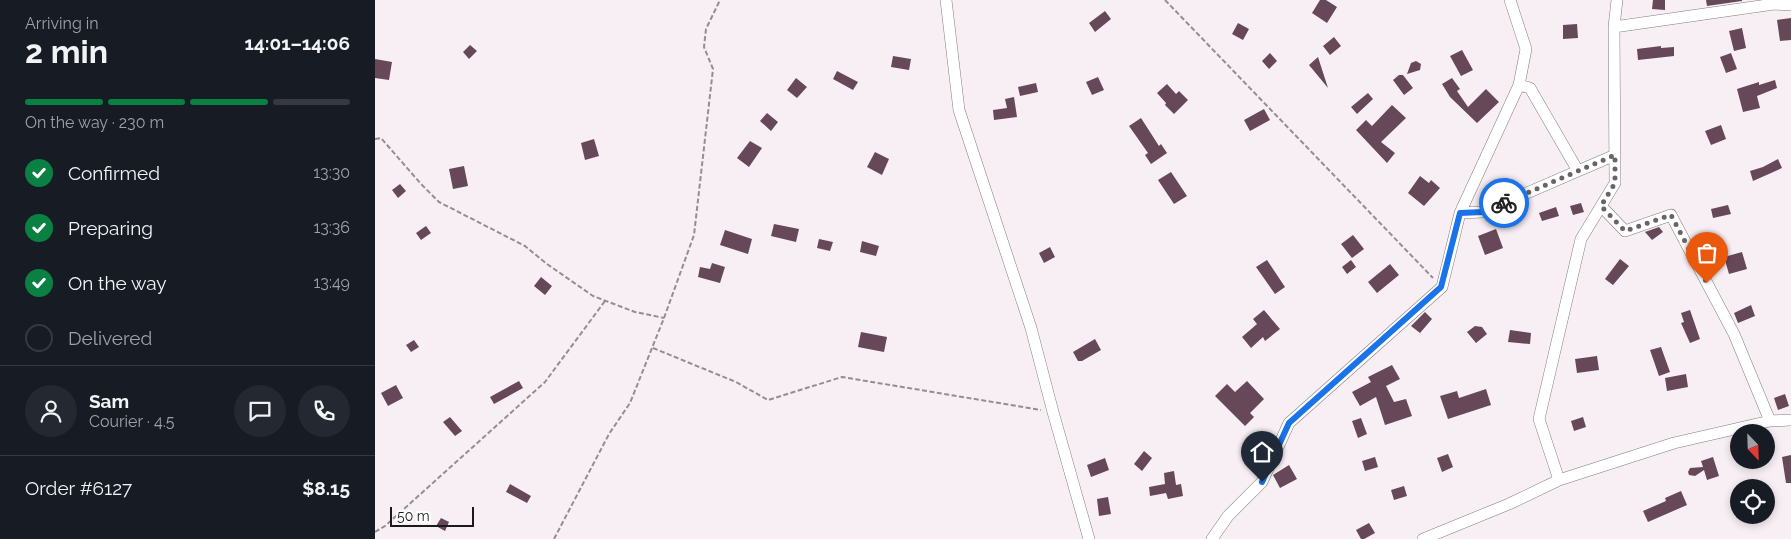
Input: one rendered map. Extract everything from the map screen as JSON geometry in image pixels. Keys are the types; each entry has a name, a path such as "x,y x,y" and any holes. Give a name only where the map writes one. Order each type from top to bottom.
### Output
{"street":[{"path":"946,0 959,110 1031,328 1089,539"},
{"path":"1212,539 1228,516 1262,482 1289,423 1441,287 1460,213 1519,85 1526,49 1510,0"},
{"path":"1559,480 1539,419 1581,239 1615,183 1614,27 1617,0"},
{"path":"1614,27 1774,4 1791,4"},
{"path":"1519,85 1530,88 1578,171"},
{"path":"1460,213 1483,212 1615,155"},
{"path":"1601,206 1625,231 1671,215 1734,334 1770,421"},
{"path":"1423,539 1509,504 1559,480 1673,444 1770,421 1791,420"}],"path":[{"path":"554,539 609,434 630,403 653,348 694,234 713,69 704,47 706,29 720,0"},
{"path":"1165,0 1441,287"},
{"path":"375,138 381,138 439,202 525,246 593,296 635,312 664,318"},
{"path":"375,532 385,526 545,382 605,301"},
{"path":"653,348 736,382 768,400 842,377 1053,412"}],"building":[{"path":"1320,0 1326,0 1337,7 1327,23 1312,13"},
{"path":"1653,0 1665,0 1665,10 1652,9"},
{"path":"1706,0 1742,0 1742,1 1707,6"},
{"path":"1105,11 1111,19 1095,32 1089,23"},
{"path":"1791,18 1791,40 1780,41 1777,20"},
{"path":"1238,23 1249,29 1243,40 1232,34"},
{"path":"1577,24 1578,38 1563,39 1563,25"},
{"path":"1742,28 1746,48 1734,51 1729,31"},
{"path":"1334,37 1341,46 1330,55 1323,46"},
{"path":"470,45 477,51 469,59 463,52"},
{"path":"1661,46 1661,48 1674,47 1674,56 1638,60 1637,49"},
{"path":"1462,50 1473,70 1461,76 1450,56"},
{"path":"1270,53 1277,61 1269,69 1262,61"},
{"path":"1731,53 1737,69 1726,73 1720,57"},
{"path":"893,56 911,59 909,70 891,67"},
{"path":"1318,57 1328,88 1309,65"},
{"path":"375,59 392,62 389,80 375,78"},
{"path":"1416,61 1421,64 1420,70 1407,74 1411,63"},
{"path":"837,71 858,82 853,90 833,79"},
{"path":"1399,75 1403,75 1413,88 1404,95 1393,80"},
{"path":"1098,77 1104,90 1092,95 1086,82"},
{"path":"796,78 807,87 797,98 787,90"},
{"path":"1452,78 1460,89 1457,91 1468,107 1486,89 1499,102 1477,123 1450,97 1442,84"},
{"path":"1775,80 1777,88 1757,96 1760,108 1743,112 1737,89 1759,82 1759,85"},
{"path":"1036,83 1038,92 1020,96 1018,87"},
{"path":"1167,84 1176,94 1179,91 1188,100 1174,114 1157,93"},
{"path":"1368,93 1373,99 1357,114 1351,107"},
{"path":"1014,97 1017,117 994,120 993,110 1007,108 1005,99"},
{"path":"1392,105 1406,118 1381,142 1395,153 1387,163 1356,130 1366,120 1372,126"},
{"path":"1264,109 1270,120 1250,131 1244,120"},
{"path":"767,113 778,122 771,131 760,121"},
{"path":"1141,118 1159,146 1161,144 1167,153 1151,164 1145,155 1148,153 1129,126"},
{"path":"1721,125 1726,139 1711,145 1705,131"},
{"path":"594,139 599,156 585,160 581,143"},
{"path":"750,141 762,148 749,167 737,158"},
{"path":"875,152 889,159 882,175 867,167"},
{"path":"1778,159 1782,168 1753,181 1750,171"},
{"path":"464,166 468,186 453,189 449,169"},
{"path":"1171,172 1187,196 1174,204 1158,180"},
{"path":"1420,176 1429,183 1431,180 1440,188 1424,206 1408,193"},
{"path":"1507,178 1511,191 1500,195 1496,182"},
{"path":"400,184 406,191 398,198 392,190"},
{"path":"1581,203 1584,212 1573,215 1570,206"},
{"path":"1728,205 1731,214 1713,218 1711,209"},
{"path":"1556,207 1559,216 1542,221 1539,213"},
{"path":"774,224 799,229 796,242 771,236"},
{"path":"426,226 431,233 421,240 416,233"},
{"path":"1659,227 1663,232 1652,240 1645,232"},
{"path":"1496,229 1503,248 1485,255 1478,236"},
{"path":"725,230 752,239 748,254 720,245"},
{"path":"1353,235 1364,249 1352,258 1341,244"},
{"path":"819,239 833,242 830,251 817,248"},
{"path":"862,241 879,246 876,256 860,252"},
{"path":"1050,247 1055,257 1044,263 1039,253"},
{"path":"1742,252 1747,269 1729,274 1724,257"},
{"path":"1620,259 1629,266 1613,285 1605,279"},
{"path":"1267,260 1285,287 1275,294 1256,267"},
{"path":"1351,260 1356,267 1347,274 1342,267"},
{"path":"712,263 725,267 720,283 698,277 700,267 710,269"},
{"path":"1390,264 1399,275 1377,293 1368,282"},
{"path":"541,277 552,286 545,295 534,286"},
{"path":"1751,305 1755,316 1738,323 1734,313"},
{"path":"1264,310 1280,329 1265,341 1263,337 1251,348 1242,337 1257,324 1253,319"},
{"path":"1690,310 1700,339 1690,343 1681,323 1684,322 1681,313"},
{"path":"1425,312 1432,319 1420,333 1411,326"},
{"path":"1475,326 1482,327 1487,334 1476,343 1467,332"},
{"path":"1510,330 1531,333 1530,344 1508,342"},
{"path":"861,332 887,337 884,352 858,347"},
{"path":"1095,339 1101,350 1082,361 1078,361 1073,352"},
{"path":"414,340 419,347 411,352 406,345"},
{"path":"1661,347 1670,372 1659,376 1650,350"},
{"path":"1597,356 1599,370 1577,373 1575,359"},
{"path":"1392,365 1400,379 1386,386 1394,402 1406,399 1412,416 1385,425 1376,397 1360,406 1352,392 1371,382 1368,377"},
{"path":"1686,374 1688,387 1667,391 1665,378"},
{"path":"519,381 523,388 494,404 490,397"},
{"path":"1247,381 1264,399 1250,413 1254,417 1245,426 1215,396 1227,384 1235,392"},
{"path":"396,385 403,398 388,406 381,393"},
{"path":"1486,389 1491,405 1448,419 1440,396 1457,391 1459,398"},
{"path":"1785,394 1789,406 1778,410 1774,398"},
{"path":"450,417 462,431 455,436 443,422"},
{"path":"1583,417 1586,427 1574,431 1571,421"},
{"path":"1361,418 1367,434 1358,438 1352,421"},
{"path":"1144,451 1152,458 1142,471 1134,464"},
{"path":"1448,454 1453,467 1442,472 1437,458"},
{"path":"1791,455 1791,483 1786,483 1782,457"},
{"path":"1375,457 1378,467 1365,471 1362,461"},
{"path":"1713,457 1719,476 1707,480 1704,470 1695,476 1689,475 1690,468 1703,467 1701,461"},
{"path":"1105,458 1109,470 1091,477 1087,465"},
{"path":"1289,465 1297,479 1280,488 1273,475"},
{"path":"1174,471 1176,485 1181,484 1183,496 1168,499 1166,493 1150,496 1149,487 1165,484 1164,473"},
{"path":"510,484 531,496 527,503 506,492"},
{"path":"1404,486 1407,496 1394,500 1391,490"},
{"path":"1681,491 1687,505 1648,522 1643,511 1666,501 1665,498"},
{"path":"1108,497 1111,514 1099,516 1097,499"},
{"path":"441,518 449,522 445,531 436,526"},
{"path":"1369,523 1375,533 1361,539 1356,530"}],"way so far":[{"path":"1504,203 1615,155 1615,183 1601,206 1625,231 1671,215 1707,283"}],"route":[{"path":"1262,482 1289,423 1441,287 1460,213 1483,212 1504,203"}]}
